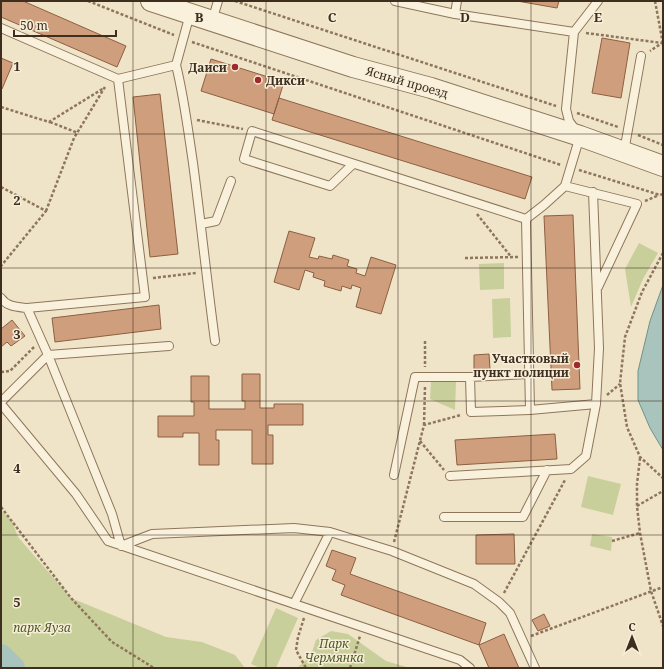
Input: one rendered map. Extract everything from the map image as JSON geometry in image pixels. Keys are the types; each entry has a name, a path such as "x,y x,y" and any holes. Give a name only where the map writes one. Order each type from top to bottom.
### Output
{"street":[{"name":"Ясный проезд","path":"151,1 353,67 431,88 580,136 663,166"}],"lane":[{"path":"212,21 218,1"},
{"path":"395,1 455,14 574,32"},
{"path":"455,14 457,1"},
{"path":"526,219 565,186 571,168 580,136 569,121 566,109 574,32 598,1"},
{"path":"190,14 182,38 176,65 187,118 201,224 205,272 216,341"},
{"path":"1,28 118,79 176,65"},
{"path":"624,152 641,56"},
{"path":"1,298 3,301 15,307 27,308 145,297 118,79"},
{"path":"353,164 330,186 244,159 252,131 526,219"},
{"path":"201,224 216,221 231,181"},
{"path":"565,186 637,204 597,289"},
{"path":"450,476 571,469 586,456 596,404 599,348 593,192"},
{"path":"526,219 530,410"},
{"path":"27,308 48,355 112,514 121,546"},
{"path":"169,346 48,355 1,403 76,494 108,541 460,660 470,668"},
{"path":"394,474 415,377 470,377 529,374"},
{"path":"470,377 471,412 530,410 596,404"},
{"path":"444,517 523,517 547,470"},
{"path":"121,546 152,534 294,528 330,532 392,550 474,584 498,602 510,613 535,668"},
{"path":"294,604 330,532"}],"path":[{"path":"88,1 182,38 571,168 661,194"},
{"path":"234,1 566,109 663,145"},
{"path":"655,1 662,44"},
{"path":"574,32 662,44"},
{"path":"641,56 662,44"},
{"path":"49,122 118,79"},
{"path":"1,266 46,211 78,133 105,87"},
{"path":"1,106 78,133"},
{"path":"187,118 252,131"},
{"path":"1,187 46,211"},
{"path":"637,204 661,194"},
{"path":"465,200 512,258"},
{"path":"663,253 642,292 625,337 620,383 627,427 640,457 663,478"},
{"path":"465,258 526,257"},
{"path":"143,279 205,272"},
{"path":"1,372 10,371 40,340"},
{"path":"392,550 424,426 425,341"},
{"path":"424,426 471,412"},
{"path":"420,441 450,476"},
{"path":"640,457 637,484 637,506 640,533 651,591 663,626"},
{"path":"498,602 571,469"},
{"path":"637,506 663,491"},
{"path":"1,507 71,598 112,642 154,668"},
{"path":"612,541 640,533"},
{"path":"522,640 663,587"},
{"path":"306,668 296,650 298,638 308,608"},
{"path":"350,668 363,627"}],"green space":[{"path":"639,243 658,253 643,279 631,307 625,269"},
{"path":"504,263 504,289 480,290 479,264"},
{"path":"510,298 511,337 493,338 492,299"},
{"path":"431,382 456,382 455,410 430,399"},
{"path":"588,476 621,484 613,515 581,507"},
{"name":"парк Яуза","path":"1,510 12,521 18,537 71,598 166,637 202,642 235,655 245,668 1,668"},
{"path":"592,534 612,537 611,551 590,546"},
{"path":"276,608 298,618 276,668 260,668 251,664"},
{"name":"Парк Чермянка","path":"331,631 348,634 386,661 410,668 297,668 311,655 316,640"}],"water":[{"path":"663,285 663,450 650,428 638,400 638,371 650,321"}],"building":[{"path":"1,1 23,1 126,46 117,67 1,17"},
{"path":"517,1 559,1 557,8"},
{"path":"602,38 630,43 621,98 592,93"},
{"path":"1,58 13,63 2,89 1,89"},
{"path":"211,59 284,82 274,114 201,91"},
{"path":"160,94 178,254 150,257 133,97"},
{"path":"279,98 532,177 525,199 272,120"},
{"path":"573,215 580,389 552,390 544,216"},
{"path":"289,231 315,238 309,257 318,259 319,256 332,259 333,255 349,260 347,266 357,269 356,273 365,276 371,257 396,265 381,314 356,307 361,288 352,285 351,289 342,286 341,291 324,286 325,281 313,277 314,273 305,270 299,290 274,282"},
{"path":"159,305 161,329 55,342 52,318"},
{"path":"12,320 25,336 11,346 7,342 1,347 1,329"},
{"path":"489,354 490,369 474,369 474,355"},
{"path":"242,374 260,374 260,408 274,408 274,404 303,404 303,425 268,425 268,435 273,435 273,464 252,464 252,430 216,430 216,440 219,440 219,465 199,465 199,433 183,433 183,437 158,437 158,416 194,416 194,402 191,402 191,376 209,376 209,409 245,409 245,401 242,401"},
{"path":"555,434 557,459 457,465 455,440"},
{"path":"514,534 515,564 476,564 476,535"},
{"path":"332,550 356,558 350,574 486,623 479,645 341,595 345,585 332,580 336,570 326,566"},
{"path":"544,614 550,626 538,631 532,620"},
{"path":"504,634 519,668 489,668 479,645"}],"waterway":[{"path":"1,656 13,668"}],"place":[{"name":"Даиси","path":"235,67"},
{"name":"Дикси","path":"258,80"},
{"name":"Участковый пункт полиции","path":"577,365"}]}
